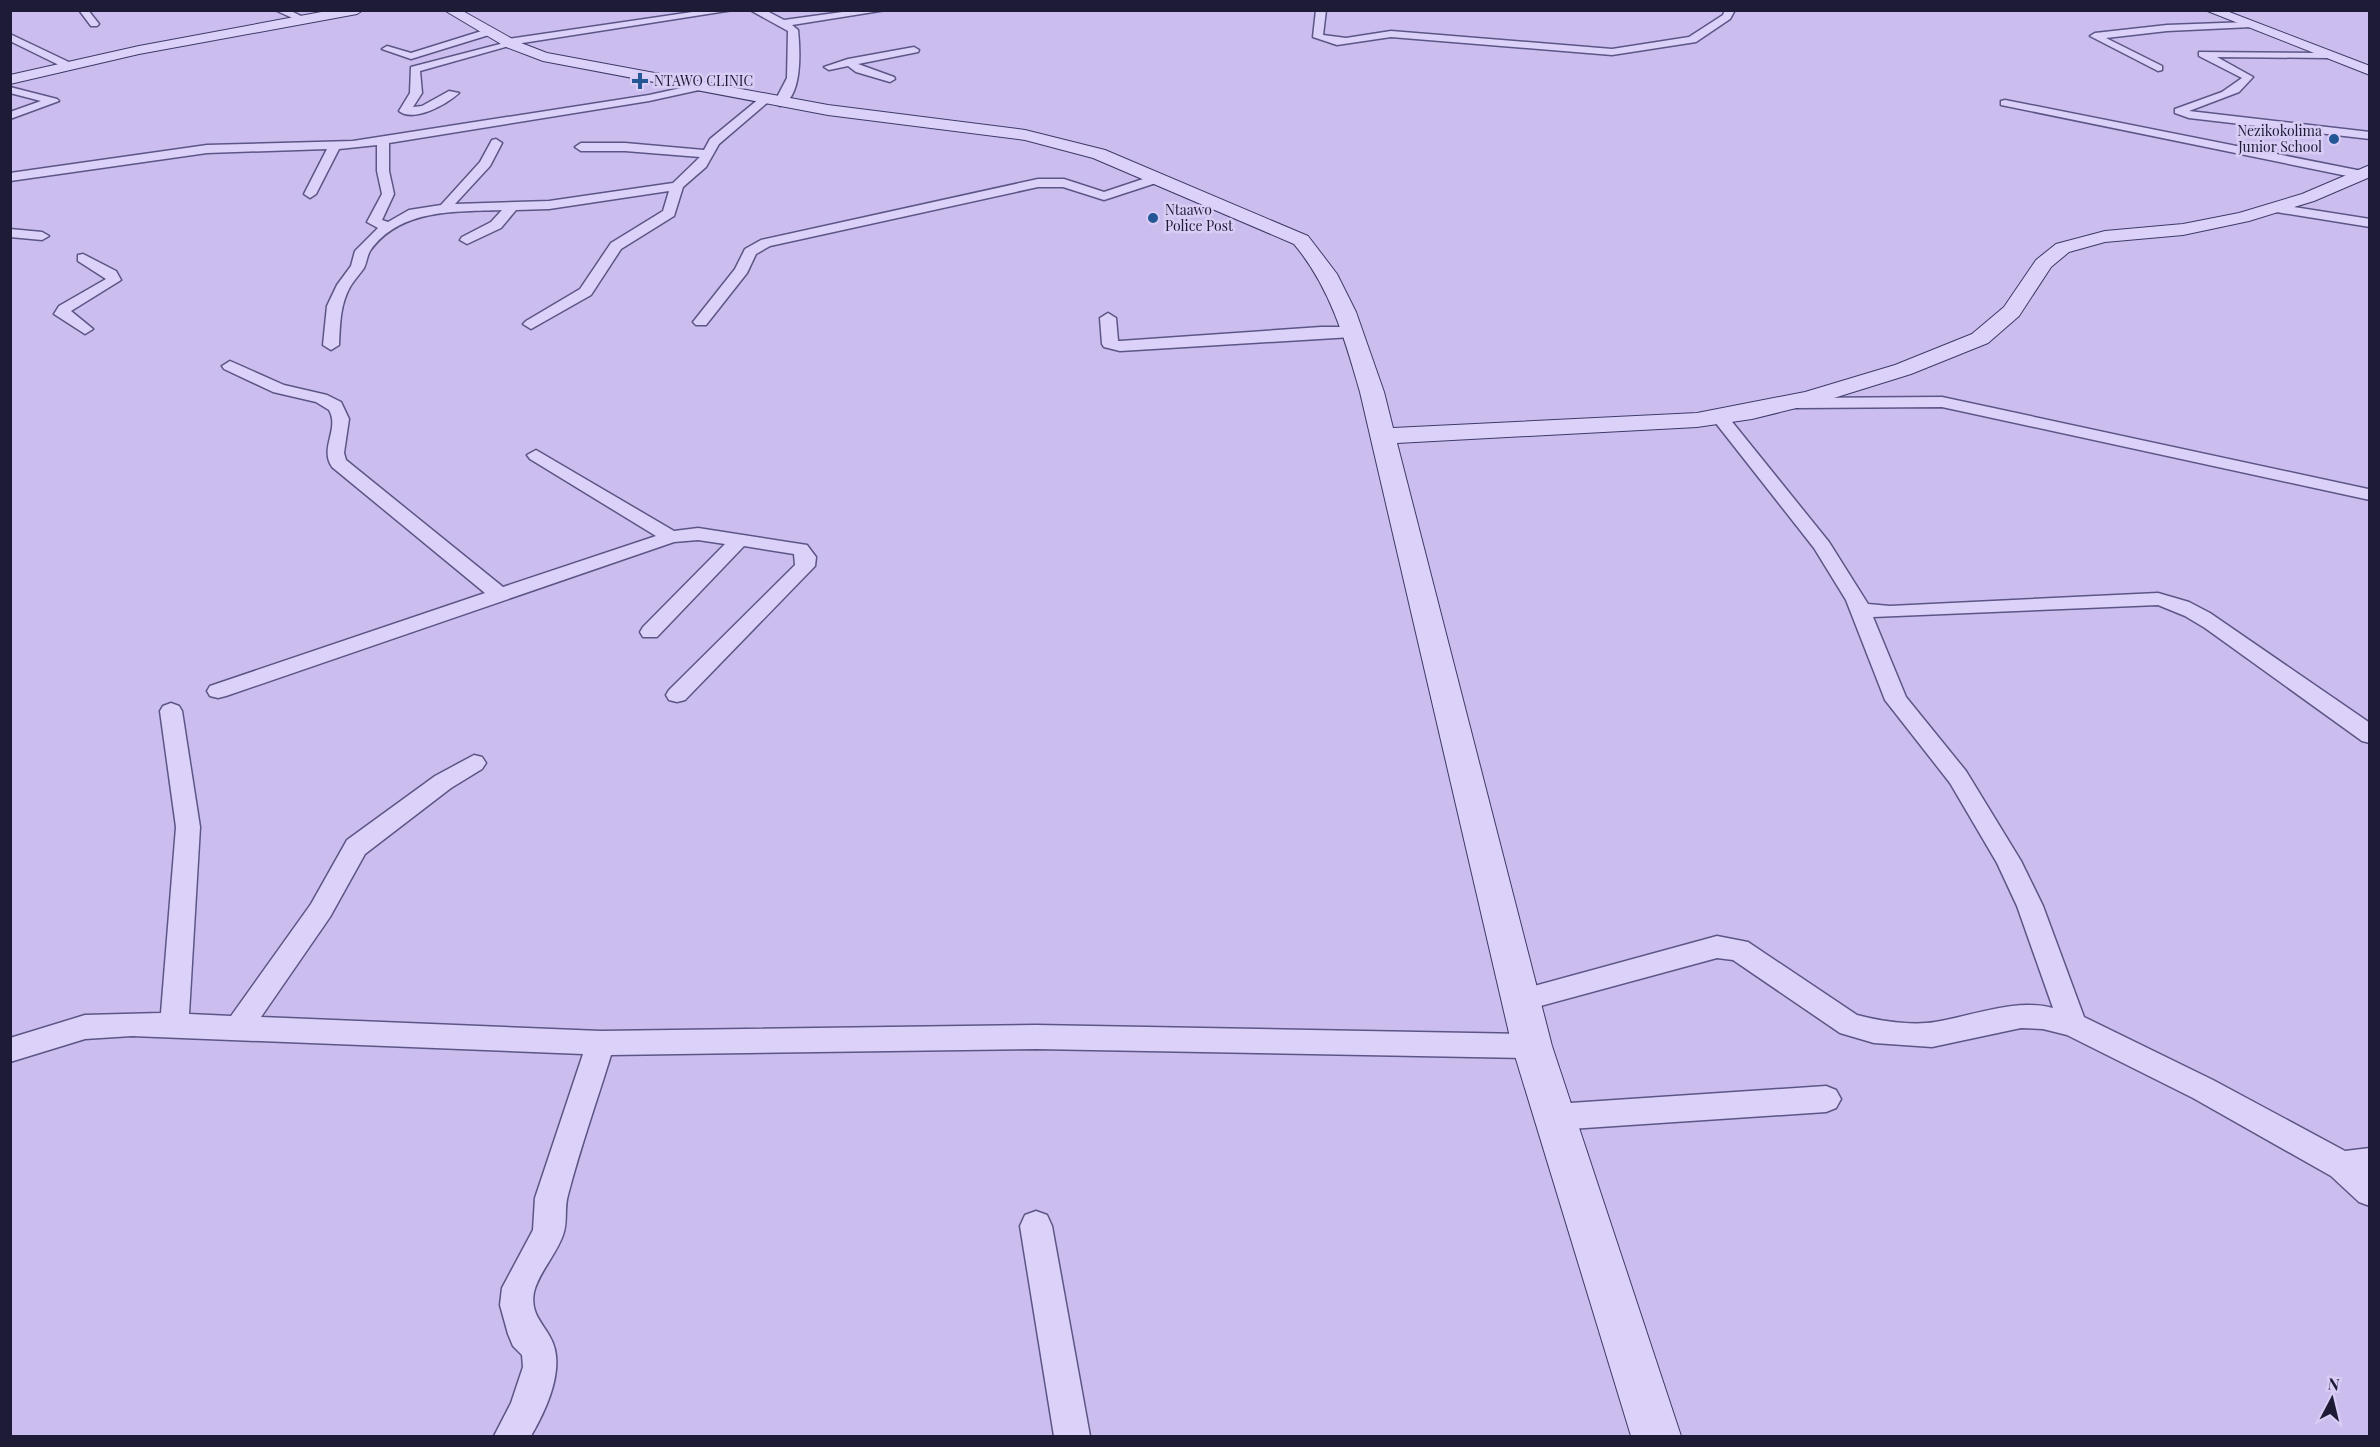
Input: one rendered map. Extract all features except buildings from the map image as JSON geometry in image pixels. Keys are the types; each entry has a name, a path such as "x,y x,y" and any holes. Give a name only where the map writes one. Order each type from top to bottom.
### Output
{"street":[{"path":"83,10 94,24"},
{"path":"279,10 304,20"},
{"path":"10,80 69,66 357,10"},
{"path":"450,11 456,10"},
{"path":"453,93 425,109 405,111 416,93 415,69 510,43 729,10"},
{"path":"531,324 586,292 616,246 669,213 677,186 702,164 714,141 789,92 793,80 793,30 784,23 754,10"},
{"path":"784,23 882,10"},
{"path":"1321,10 1318,37 1333,42 1361,41 1385,34 1397,34 1612,52 1692,40 1726,17 1730,10"},
{"path":"2211,10 2370,71"},
{"path":"450,11 510,43 543,57 772,101 1047,139 1099,154 1301,240 1320,260 1352,332 1384,436 1451,721 1533,1046 1656,1437"},
{"path":"2158,68 2095,36 2167,28 2249,25"},
{"path":"387,49 411,56 488,32"},
{"path":"10,37 69,66"},
{"path":"17,51 34,48"},
{"path":"829,67 914,50"},
{"path":"2328,55 2203,54 2248,77 2245,82 2224,94 2179,111 2189,115 2370,136"},
{"path":"848,62 860,70 890,79"},
{"path":"10,177 207,149 335,146 383,140 649,98 695,88"},
{"path":"10,90 53,100 10,116"},
{"path":"2005,103 2366,172"},
{"path":"383,140 383,171 388,194 374,222 390,227"},
{"path":"445,208 484,169 496,143"},
{"path":"310,194 335,146"},
{"path":"581,147 625,147 707,154"},
{"path":"1384,436 1719,417 1796,403 1931,359 1986,336 2011,313 2027,291 2037,269 2048,256 2061,248 2101,237 2199,227 2275,208 2342,185 2366,172"},
{"path":"701,322 742,270 750,252 766,243 1038,183 1064,183 1104,196 1155,179"},
{"path":"331,345 334,306 344,285 358,266 362,251 390,227 414,213 445,208 511,208 677,186"},
{"path":"467,240 482,235 496,225 511,208"},
{"path":"2275,208 2370,223"},
{"path":"10,233 42,236"},
{"path":"83,258 111,274 114,280 64,309 62,314 85,329"},
{"path":"1108,318 1110,344 1120,346 1321,332 1352,332"},
{"path":"230,366 280,388 320,398 335,406 341,417 339,442 333,457 338,464 500,595"},
{"path":"1796,403 1942,402 2368,495"},
{"path":"1719,417 1822,546 1861,610 1896,700 1958,777 2008,861 2030,906 2073,1025"},
{"path":"536,455 671,537"},
{"path":"218,691 671,537 698,534 800,549 806,557 805,567 677,695"},
{"path":"650,632 740,539"},
{"path":"1861,610 1890,612 2158,599 2178,603 2204,616 2320,696 2370,735"},
{"path":"171,711 188,827 174,1025"},
{"path":"238,1028 321,910 336,879 356,847 443,782 474,763"},
{"path":"1522,1000 1717,947 1739,950 1850,1025 1874,1031 1932,1035 2021,1016 2043,1017 2073,1025 2356,1164 2370,1192"},
{"path":"10,1050 85,1028 132,1024 601,1043 1036,1037 1533,1046"},
{"path":"512,1437 526,1411 540,1367 538,1348 525,1334 517,1305 518,1288 547,1236 551,1223 551,1198 601,1043"},
{"path":"1555,1117 1826,1099"},
{"path":"1036,1226 1072,1437"}],"place":[{"name":"NTAWO CLINIC","path":"640,81"},
{"name":"Nezikokolima Junior School","path":"2334,139"},
{"name":"Ntaawo Police Post","path":"1153,218"}]}
